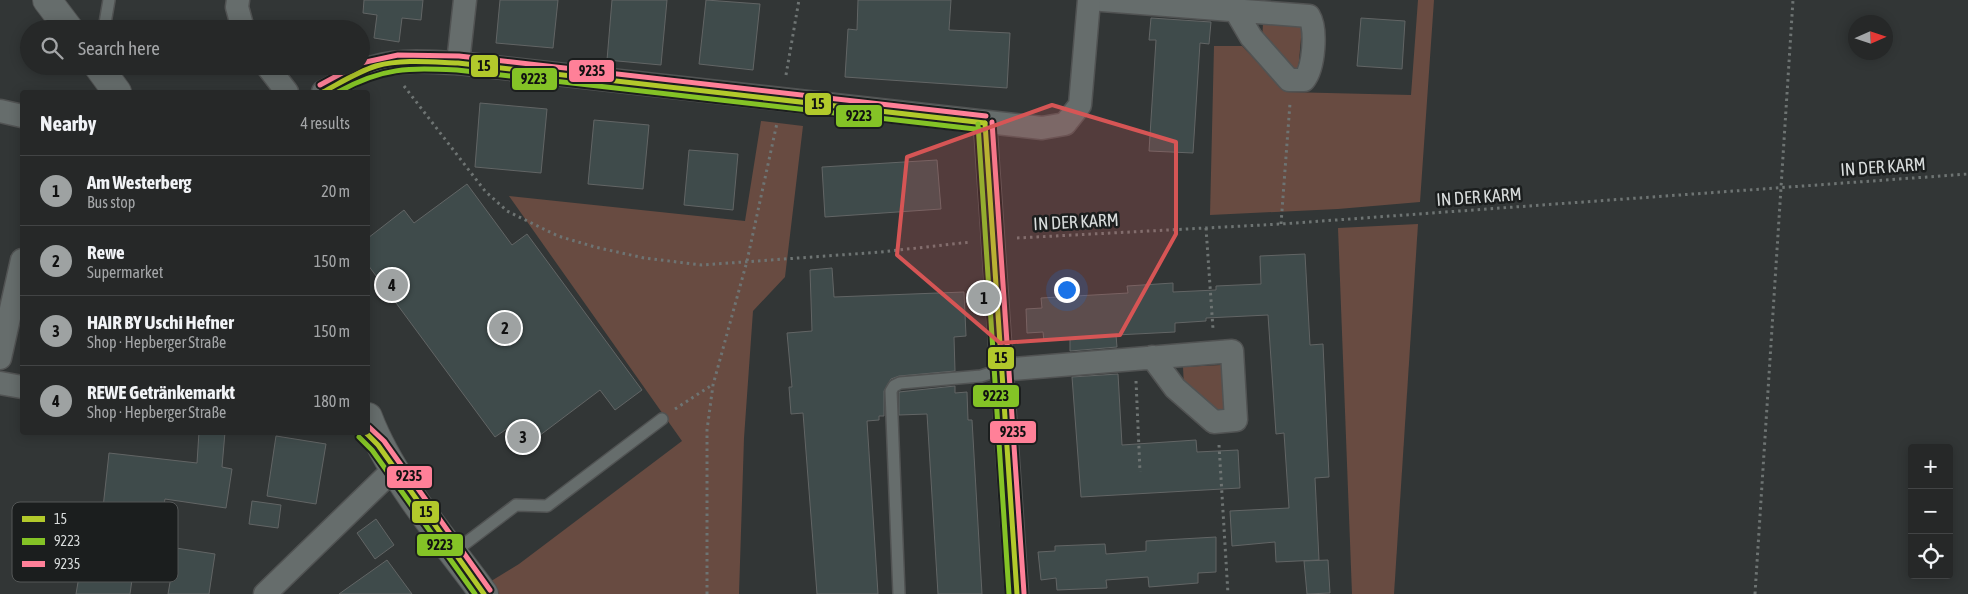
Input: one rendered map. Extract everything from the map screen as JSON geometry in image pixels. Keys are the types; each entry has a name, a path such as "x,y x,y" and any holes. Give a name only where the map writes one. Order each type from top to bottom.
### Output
{"street":[{"path":"47,0 62,20"},
{"path":"238,0 237,7 241,20"},
{"path":"458,63 465,0"},
{"path":"370,69 409,62 458,63 782,101 1042,128 1065,124 1080,105 1089,0"},
{"path":"1102,0 1234,8 1310,16 1315,25 1310,74 1304,80 1289,80 1251,37 1234,8"},
{"path":"105,75 116,90"},
{"path":"274,75 285,90"},
{"path":"327,90 355,75"},
{"path":"0,111 20,116"},
{"path":"985,123 1000,370 1017,594"},
{"path":"0,358 20,269"},
{"path":"1000,370 1214,352 1232,351 1236,420 1214,422 1144,358"},
{"path":"0,383 20,387"},
{"path":"371,439 484,594"},
{"path":"265,594 394,469"}],"lane":[{"path":"106,20 109,0"},
{"path":"900,594 891,391 894,386 900,383 980,376 1000,370"},
{"path":"454,552 516,506 547,506 662,419"}],"path":[{"path":"707,594 707,430 713,385 746,261 782,101 799,0"},
{"path":"1755,594 1793,0"},
{"name":"IN DER KARM","path":"386,65 414,97 485,191 507,211 558,236 595,247 644,258 702,266 746,261 881,252 992,240 1281,224 1968,174"},
{"path":"1281,224 1291,94 1289,80"},
{"path":"1206,228 1214,352"},
{"path":"1140,472 1144,358"},
{"path":"662,419 713,385"},
{"path":"1214,422 1219,438 1228,594"}],"highlighted area":[{"path":"1052,105 1176,142 1176,234 1120,335 1000,343 897,255 907,157"}],"shaded area":[{"path":"1418,0 1434,0 1420,202 1338,209 1210,215 1214,46 1242,46 1286,92 1411,95"},
{"path":"1263,23 1302,27 1298,72 1262,43"},
{"path":"761,121 803,126 785,277 753,311 744,438 739,594 496,594 488,583 519,564 682,441 509,196 745,221"},
{"path":"1418,224 1394,594 1352,594 1338,228"},
{"path":"1221,365 1224,411 1211,412 1184,387 1183,367"}],"building":[{"path":"364,0 423,0 421,20 402,18 399,42 374,38 377,15 363,13"},
{"path":"500,0 558,0 553,48 496,43"},
{"path":"612,0 667,0 661,65 607,60"},
{"path":"706,0 760,4 753,70 699,64"},
{"path":"858,0 951,0 949,30 1010,33 1007,88 845,77 848,29 857,30"},
{"path":"1151,18 1211,22 1209,44 1200,43 1193,153 1149,151 1156,40 1149,40"},
{"path":"1361,18 1405,21 1402,69 1357,66"},
{"path":"480,103 547,109 541,173 475,167"},
{"path":"594,120 649,125 643,189 588,184"},
{"path":"689,150 738,154 733,210 684,205"},
{"path":"937,160 941,209 825,217 822,167"},
{"path":"467,184 512,245 527,234 642,390 615,410 600,390 523,448 508,428 495,437 370,268 370,236 404,210 414,223"},
{"path":"1305,254 1310,345 1323,344 1329,477 1315,478 1319,560 1276,562 1275,542 1232,546 1230,511 1289,508 1284,433 1276,434 1268,315 1206,318 1206,321 1175,323 1175,332 1116,335 1117,347 1070,351 1070,339 1044,341 1043,332 1027,333 1026,309 1042,308 1041,298 1128,293 1127,286 1173,283 1173,292 1216,290 1216,286 1261,284 1260,256"},
{"path":"832,268 834,297 964,292 966,336 954,337 955,371 899,376 891,379 884,391 884,416 879,416 879,420 867,421 878,594 817,594 803,413 791,414 789,387 792,387 787,333 812,331 810,270"},
{"path":"1118,374 1122,445 1196,440 1197,452 1238,450 1240,488 1081,497 1072,377"},
{"path":"955,386 955,393 967,392 968,420 972,420 982,594 938,594 927,414 899,415 899,392"},
{"path":"199,435 225,435 222,467 232,469 226,508 165,499 164,502 104,502 109,453 197,463"},
{"path":"276,436 326,444 316,504 267,496"},
{"path":"252,501 281,505 278,528 249,524"},
{"path":"376,519 394,545 375,559 357,533"},
{"path":"1216,537 1216,572 1198,573 1198,583 1149,587 1148,577 1106,580 1107,588 1057,590 1056,578 1041,580 1038,552 1055,551 1055,546 1105,544 1106,554 1146,551 1146,541"},
{"path":"178,548 215,554 209,594 168,594 170,582 178,582"},
{"path":"387,560 412,594 339,594"},
{"path":"1328,560 1330,593 1307,594 1304,561"},
{"path":"78,582 132,582 130,594 76,594"}],"transit line":[{"name":"9235","path":"370,61 398,55 459,56 986,116"},
{"name":"15","path":"370,68 396,62 458,63 985,123"},
{"name":"9223","path":"342,90 369,78 396,71 410,69 457,70 984,130"},
{"name":"9235","path":"320,85 338,75"},
{"name":"15","path":"327,90 355,75"},
{"name":"9235","path":"992,122 1024,593"},
{"name":"15","path":"985,123 1017,594"},
{"name":"9223","path":"978,124 1009,594"},
{"name":"9235","path":"370,428 384,441 490,590"},
{"name":"15","path":"368,435 378,445 484,594"},
{"name":"9223","path":"359,437 372,450 475,594"}],"place":[{"name":"REWE Getränkemarkt","path":"392,285"},
{"name":"Am Westerberg","path":"984,298"},
{"name":"Rewe","path":"505,328"},
{"name":"HAIR BY Uschi Hefner","path":"523,437"}]}
